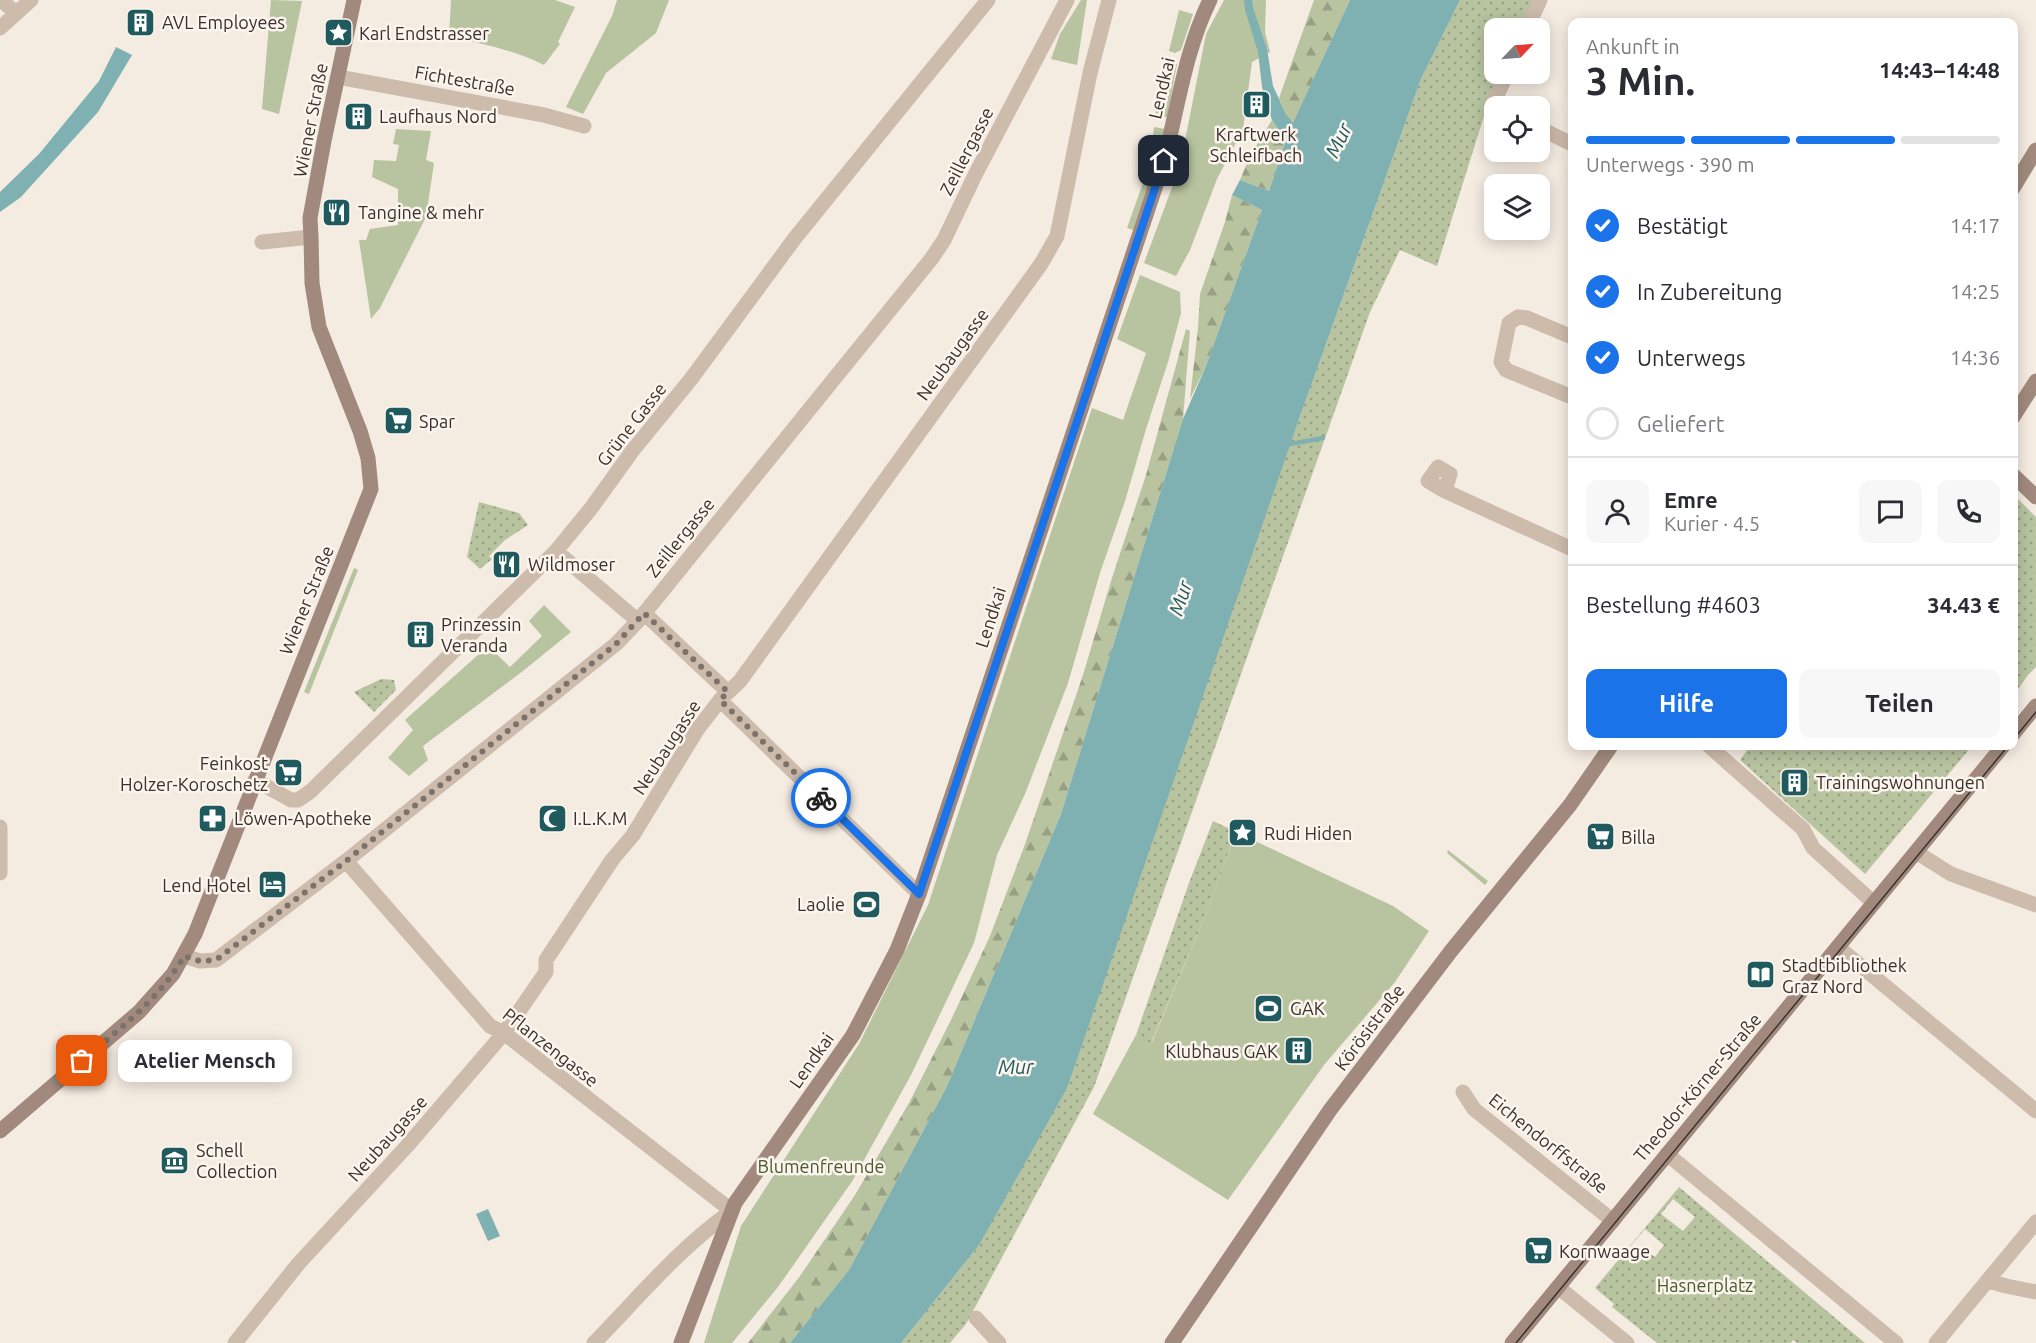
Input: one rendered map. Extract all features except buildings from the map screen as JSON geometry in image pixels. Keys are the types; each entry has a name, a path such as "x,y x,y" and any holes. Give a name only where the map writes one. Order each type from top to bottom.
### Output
{"main road":[{"name":"Wiener Straße","path":"0,1131 139,1012 167,982 184,956 195,934 371,489 368,458 360,431 319,327 312,283 310,237 310,218 354,0"},
{"name":"Lendkai","path":"681,1343 735,1203 853,1035 897,950 919,894 1164,161 1187,60 1210,0"},
{"path":"2018,180 2036,150"},
{"path":"2018,409 2036,381"},
{"path":"2018,480 2036,496"},
{"path":"2018,728 2036,706"},
{"name":"Körösistraße","path":"1172,1343 1330,1110 1451,951 1570,805 1608,750"},
{"name":"Theodor-Körner-Straße","path":"1512,1343 2000,750"}],"street":[{"path":"1,0 15,14"},
{"path":"0,28 30,0"},
{"name":"Grüne Gasse","path":"255,780 291,800 298,800 311,791 556,551 592,507 633,450 696,373 795,238 988,0"},
{"name":"Zeillergasse","path":"184,956 200,961 216,960 346,861 616,644 641,617 932,258 944,240 975,175 1067,0"},
{"name":"Neubaugasse","path":"235,1343 299,1263 408,1146 504,1033 546,972 546,960 612,860 633,835 697,730 724,696 740,681 1035,273 1057,236 1090,73 1109,0"},
{"path":"1532,18 1540,0"},
{"name":"Fichtestraße","path":"338,77 544,115 584,126"},
{"path":"1550,133 1568,142"},
{"path":"262,242 310,237"},
{"path":"1568,335 1527,318 1518,317 1509,323 1501,362 1506,370 1568,395"},
{"path":"1438,467 1428,481 1568,547"},
{"path":"556,551 641,617 724,696 919,894"},
{"path":"1714,750 1803,829 1813,848 1874,903"},
{"path":"0,827 0,873"},
{"path":"1916,852 1951,874 2036,905"},
{"name":"Pflanzengasse","path":"346,861 490,1026 504,1033 732,1211"},
{"path":"1838,947 2036,1111"},
{"name":"Eichendorffstraße","path":"1463,1092 1474,1109 1613,1221"},
{"path":"1667,1154 1896,1343"},
{"name":"Lendkai","path":"594,1343 681,1252 712,1224 732,1211"},
{"path":"1936,1343 2036,1222"},
{"path":"1989,1281 2036,1292"},
{"path":"1558,1287 1627,1343"},
{"path":"976,1318 999,1343"}],"green space":[{"path":"271,0 302,1 279,114 262,109"},
{"path":"451,0 555,0 575,7 558,42 560,44 544,65 509,51 449,37"},
{"path":"617,0 669,0 656,33 606,73 583,114 566,107 612,16"},
{"path":"1081,0 1087,0 1077,65 1051,59 1060,34"},
{"path":"1224,0 1266,0 1265,32 1270,52 1252,62 1243,129 1217,179 1190,250 1176,276 1144,263 1180,166 1206,34"},
{"path":"1314,0 1350,0 1293,124 1279,98"},
{"path":"1460,0 1536,0 1528,18 1484,18 1484,84 1496,84 1491,96 1484,96 1484,116 1437,266 1400,250 1370,312 1094,1087 966,1324 950,1343 901,1343 979,1245 1298,422 1421,79"},
{"path":"1179,10 1193,14 1181,50 1175,53 1169,51"},
{"path":"1166,60 1177,64 1167,117 1155,115"},
{"path":"1272,120 1286,140 1269,191 1240,180 1250,156"},
{"path":"1154,127 1165,129 1160,154 1133,230 1127,228 1149,166"},
{"path":"396,129 431,131 426,160 434,163 426,217 380,308 371,319 359,240 366,240 370,229 398,225 398,189 372,177 374,160 396,161 399,145 393,144"},
{"path":"1232,195 1262,210 1206,366 1190,399 1200,294"},
{"name":"Blumenfreunde","path":"1140,275 1180,292 1181,313 1168,362 1100,573 1068,683 1025,794 997,855 974,943 911,1075 853,1180 778,1287 732,1343 704,1343 741,1226 859,1044 928,905 1092,408 1123,420 1146,353 1117,339"},
{"path":"1186,329 1190,331 1183,419 1061,814 947,1086 849,1270 790,1343 748,1343 800,1276 855,1195 909,1103 990,936 1024,847 1083,675 1146,475"},
{"path":"2018,499 2036,517 2036,667 2018,689"},
{"path":"479,502 519,513 528,525 505,540 489,556 492,559 480,569 467,557"},
{"path":"354,568 358,570 309,694 304,692"},
{"path":"544,605 571,632 423,746 428,760 409,776 388,758 413,730 405,720 488,646 510,667 542,636 529,621"},
{"path":"381,679 394,680 396,690 374,712 354,692"},
{"path":"1747,750 1969,750 1865,874 1740,760"},
{"path":"1213,821 1232,830 1234,837 1204,919 1151,1043 1136,1035"},
{"name":"GAK","path":"1232,830 1393,906 1429,931 1395,982 1324,1065 1228,1200 1093,1114 1136,1035 1152,1042 1204,919 1234,837"},
{"path":"1448,850 1488,881 1485,885 1447,853"},
{"name":"Hasnerplatz","path":"1679,1187 1865,1343 1797,1343 1793,1340 1791,1343 1657,1343 1612,1307 1614,1304 1595,1288","holes":["1673,1199 1695,1217 1683,1231 1661,1214","1645,1229 1664,1245 1655,1257 1648,1252 1640,1261 1627,1250"]}],"water":[{"name":"Mur","path":"1244,0 1252,0 1267,49 1273,86 1286,114 1293,123 1350,0 1460,0 1421,79 1298,422 1067,1088 979,1245 901,1343 790,1343 849,1270 947,1086 1061,814 1183,419 1206,366 1262,210 1232,195 1240,180 1269,191 1286,140 1272,120 1262,87 1258,52"},
{"path":"116,47 132,55 98,112 21,197 0,212 0,192 39,154 99,81"},
{"path":"488,1209 500,1236 488,1241 476,1214"}],"waterway":[{"path":"1285,445 1323,438"}],"tram line":[{"path":"2018,734 2036,712"},
{"path":"1516,1343 2005,750"}],"way so far":[{"path":"82,1061 139,1012 167,982 184,956 207,962 216,960 346,861 616,644 644,613 728,692 720,700 821,798"}],"place":[{"name":"AVL Employees","path":"141,22"},
{"name":"Karl Endstrasser","path":"338,33"},
{"name":"Kraftwerk Schleifbach","path":"1256,105"},
{"name":"Laufhaus Nord","path":"358,116"},
{"name":"Tangine & mehr","path":"337,212"},
{"name":"Spar","path":"398,421"},
{"name":"Wildmoser","path":"507,564"},
{"name":"Prinzessin Veranda","path":"420,634"},
{"name":"Feinkost Holzer-Koroschetz","path":"289,773"},
{"name":"Trainingswohnungen","path":"1795,782"},
{"name":"Löwen-Apotheke","path":"213,818"},
{"name":"I.L.K.M","path":"552,818"},
{"name":"Rudi Hiden","path":"1243,833"},
{"name":"Billa","path":"1600,837"},
{"name":"Lend Hotel","path":"272,885"},
{"name":"Laolie","path":"866,904"},
{"name":"Stadtbibliothek Graz Nord","path":"1761,975"},
{"name":"GAK","path":"1269,1008"},
{"name":"Klubhaus GAK","path":"1299,1051"},
{"name":"Atelier Mensch","path":"82,1061"},
{"name":"Schell Collection","path":"175,1160"},
{"name":"Kornwaage","path":"1538,1251"}],"route":[{"path":"821,798 919,894 1128,263 1164,161"}]}
